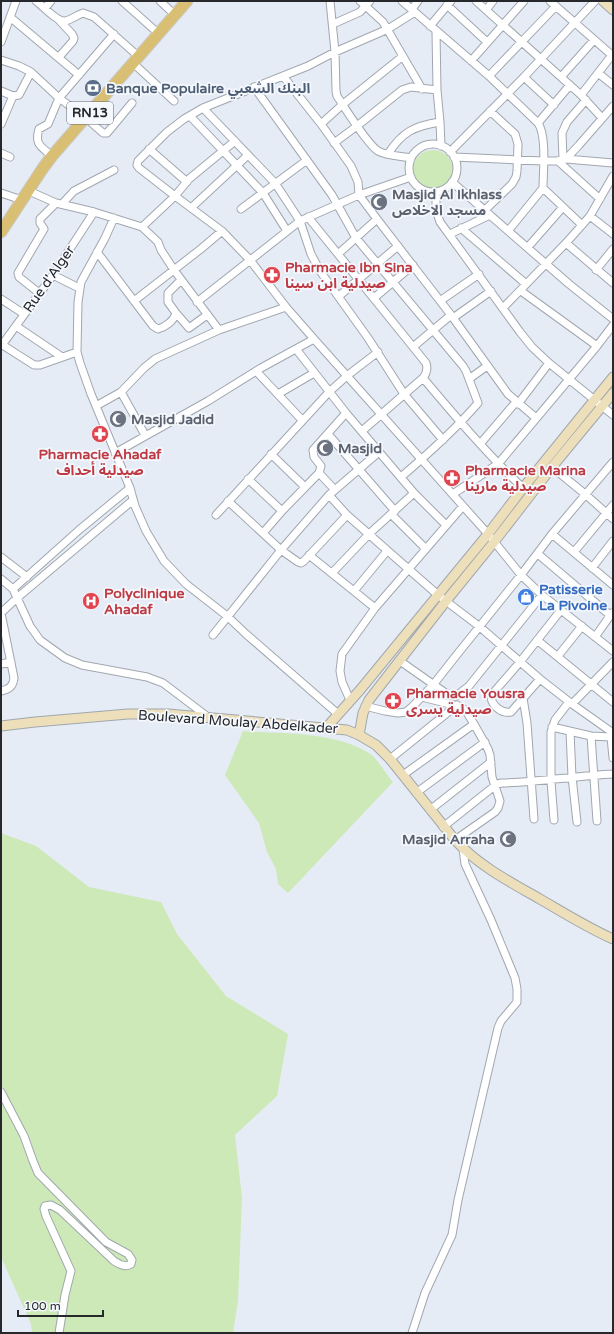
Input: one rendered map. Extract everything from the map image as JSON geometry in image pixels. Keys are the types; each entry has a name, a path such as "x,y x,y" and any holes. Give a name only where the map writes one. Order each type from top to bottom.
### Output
{"main road":[{"name":"RN13","path":"2,229 52,156 187,1"}],"street":[{"path":"1,42 16,1"},
{"path":"36,1 59,20 74,38 59,58"},
{"path":"45,8 51,1"},
{"path":"122,1 159,34"},
{"path":"160,1 175,15"},
{"path":"330,1 335,52 337,96 357,126 378,151 411,158"},
{"path":"360,1 368,4 388,29 422,89"},
{"path":"402,1 436,32 489,76 538,123 542,132 543,188 508,231"},
{"path":"418,1 413,10 388,29 335,52 308,66 203,108 168,132 149,149 138,161 138,167 222,232 250,260 286,307 453,494 522,575 542,595 613,652"},
{"path":"476,1 583,97 602,118"},
{"path":"486,10 493,1"},
{"path":"471,61 524,1"},
{"path":"452,154 490,111 524,77 594,1"},
{"path":"603,1 613,10"},
{"path":"430,26 449,3 487,42"},
{"path":"489,76 522,42 553,3 574,23 613,55 598,73 567,122 562,133 562,160 600,199"},
{"path":"332,24 360,12 368,4"},
{"path":"59,20 69,20 83,13 94,17 114,34 174,101"},
{"path":"10,17 79,74"},
{"path":"436,32 437,90 441,146"},
{"path":"52,156 39,144 37,137 41,128 48,124 59,98 114,34"},
{"path":"561,77 594,40"},
{"path":"321,124 342,104 403,56"},
{"path":"1,60 31,72 59,98 105,133 132,103"},
{"path":"1,91 17,96 20,94 31,72"},
{"path":"598,73 613,85"},
{"path":"283,76 321,124 355,173 358,182 359,195 452,316 508,394 536,418"},
{"path":"524,77 554,105"},
{"path":"538,123 570,85"},
{"path":"334,143 402,90 411,87 437,90"},
{"path":"254,88 332,195 356,238 463,366 469,379 478,403 444,440 401,477"},
{"path":"1,124 13,96"},
{"path":"562,160 579,146 613,106"},
{"path":"203,108 276,183 300,221 313,260 378,352 404,394 444,440"},
{"path":"450,234 487,213 512,184 516,177 518,144 515,134 490,111"},
{"path":"190,116 263,193 287,231"},
{"path":"388,154 400,138 407,132 420,126 440,122"},
{"path":"142,227 175,196 187,182 235,141"},
{"path":"452,154 457,167 456,174 452,182 443,190 436,192 426,191 417,186 411,177 409,168 411,158 415,152 427,145 434,144 441,146 452,154 518,160 562,160 613,163"},
{"path":"149,149 187,182"},
{"path":"1,153 10,157"},
{"path":"190,208 248,155"},
{"path":"241,209 307,160"},
{"path":"39,293 19,277 18,273 44,229 40,223 40,219 74,191 114,170"},
{"path":"503,308 566,244 590,216 613,176"},
{"path":"197,302 300,221 359,195 411,177"},
{"path":"452,182 546,264 613,319"},
{"path":"543,188 582,225"},
{"path":"29,191 59,203 142,227 158,242 161,250 174,270 219,330"},
{"path":"436,192 436,210 438,218 526,340 549,363 613,415"},
{"path":"1,193 22,200"},
{"path":"528,247 563,207"},
{"name":"Rue d'Alger","path":"1,344 53,275 94,212"},
{"path":"590,216 612,230"},
{"path":"308,217 426,363 427,372 423,378 380,414 362,432"},
{"path":"114,218 79,288 77,352 96,406 146,531 164,561 186,584 227,616 338,714"},
{"path":"338,254 377,219"},
{"path":"461,228 526,284"},
{"path":"134,301 222,232"},
{"path":"566,244 613,283"},
{"path":"339,296 398,246"},
{"path":"596,270 613,249"},
{"path":"97,252 153,326 161,329 173,320 176,313"},
{"path":"374,298 413,265"},
{"path":"440,301 479,274"},
{"path":"53,275 79,288"},
{"path":"181,280 168,293 168,302 176,313 189,328 207,315"},
{"path":"413,347 452,316 491,291"},
{"path":"521,291 597,346"},
{"path":"1,299 24,314"},
{"path":"96,406 121,392 144,368 155,359 219,330 286,307"},
{"path":"453,494 498,464 613,325"},
{"path":"16,326 62,357"},
{"path":"115,453 314,339"},
{"path":"1,344 34,365 40,365 77,352"},
{"path":"296,349 329,392 379,452 414,493 446,525"},
{"path":"216,515 329,392 378,352"},
{"path":"480,444 517,403 549,363"},
{"path":"469,379 487,366"},
{"path":"256,371 302,420"},
{"path":"278,394 314,373"},
{"path":"326,728 488,534 523,488 613,377"},
{"path":"423,378 460,423 498,464 523,488"},
{"path":"121,392 145,435"},
{"path":"359,734 365,706 552,467 613,393"},
{"path":"263,533 318,474 321,466 314,457 313,450 346,413"},
{"path":"328,434 393,513 426,550"},
{"path":"213,635 281,550 328,495 379,452"},
{"path":"271,454 305,487"},
{"path":"365,706 398,713 406,712 422,697 480,628 552,534 613,462"},
{"path":"552,467 613,519"},
{"path":"318,474 335,490"},
{"path":"248,479 282,511"},
{"path":"13,589 79,530 130,488"},
{"path":"332,574 369,534 414,493"},
{"path":"328,495 347,515 438,595 501,645 540,679 612,734"},
{"path":"1,691 11,688 14,678 1,612 133,500"},
{"path":"228,501 281,550 301,563 347,515"},
{"path":"574,552 613,504"},
{"path":"350,700 342,682 340,671 342,654 375,608 463,506"},
{"path":"552,534 592,568 612,582"},
{"path":"592,568 613,541"},
{"path":"354,591 387,551"},
{"path":"538,554 612,614 595,637"},
{"path":"309,555 375,608"},
{"path":"1,557 27,577"},
{"path":"1,579 13,589 30,626 40,640 65,658 82,665 147,677 163,683 208,717"},
{"path":"400,661 433,685 452,696 460,694 469,686 542,595"},
{"path":"540,679 509,713 501,710 492,703 491,697 561,610"},
{"path":"558,656 582,626"},
{"path":"537,640 613,702"},
{"path":"1,664 11,662"},
{"path":"554,820 550,742 552,727 559,714 592,684 613,662"},
{"path":"422,697 457,705 466,711 485,742 491,762 492,777 498,784 500,801 498,808 455,840"},
{"path":"523,698 527,723 534,819"},
{"path":"390,759 457,705"},
{"name":"Boulevard Moulay Abdelkader","path":"1,726 128,714 168,714 347,730 359,734 376,745 390,759 443,827 463,849 486,868 592,929 613,939"},
{"path":"403,775 474,724"},
{"path":"552,727 592,736 612,734"},
{"path":"570,731 572,777 577,822"},
{"path":"612,734 613,758"},
{"path":"592,736 597,821"},
{"path":"416,792 485,742"},
{"path":"430,810 491,762"},
{"path":"443,827 498,784 551,781 572,777 613,774"},
{"path":"412,1333 425,1294 452,1235 458,1200 498,1028 501,1021 517,1002 518,997 515,978 491,920 465,864 463,849"},
{"path":"1,1092 24,1136 38,1173 106,1242 128,1254 132,1260 131,1264 128,1266 114,1261 60,1210 51,1205 45,1206 44,1209 46,1216 71,1271 65,1295 59,1333"}],"green space":[{"path":"437,150 444,153 450,159 453,170 452,178 444,187 437,190 429,190 422,187 414,178 413,166 416,159 425,151"},
{"path":"243,731 291,733 324,737 355,746 372,755 393,782 288,893 278,884 276,869 267,852 259,823 225,775"},
{"path":"1,833 36,846 89,887 161,902 177,934 226,996 288,1034 277,1096 235,1135 242,1198 238,1301 233,1333 32,1333 31,1324 1,1257"}],"place":[{"name":"Banque Populaire البنك الشعبي","path":"93,88"},
{"name":"Masjid Al Ikhlass مسجد الاخلاص","path":"379,202"},
{"name":"Pharmacie Ibn Sina صيدلية ابن سينا","path":"272,275"},
{"name":"Masjid Jadid","path":"118,419"},
{"name":"Pharmacie Ahadaf صيدلية أحداف","path":"100,434"},
{"name":"Masjid","path":"325,448"},
{"name":"Pharmacie Marina صيدلية مارينا","path":"452,478"},
{"name":"Patisserie La Pivoine","path":"526,597"},
{"name":"Polyclinique Ahadaf","path":"91,601"},
{"name":"Pharmacie Yousra صيدلية يسرى","path":"393,701"},
{"name":"Masjid Arraha","path":"508,839"}]}
